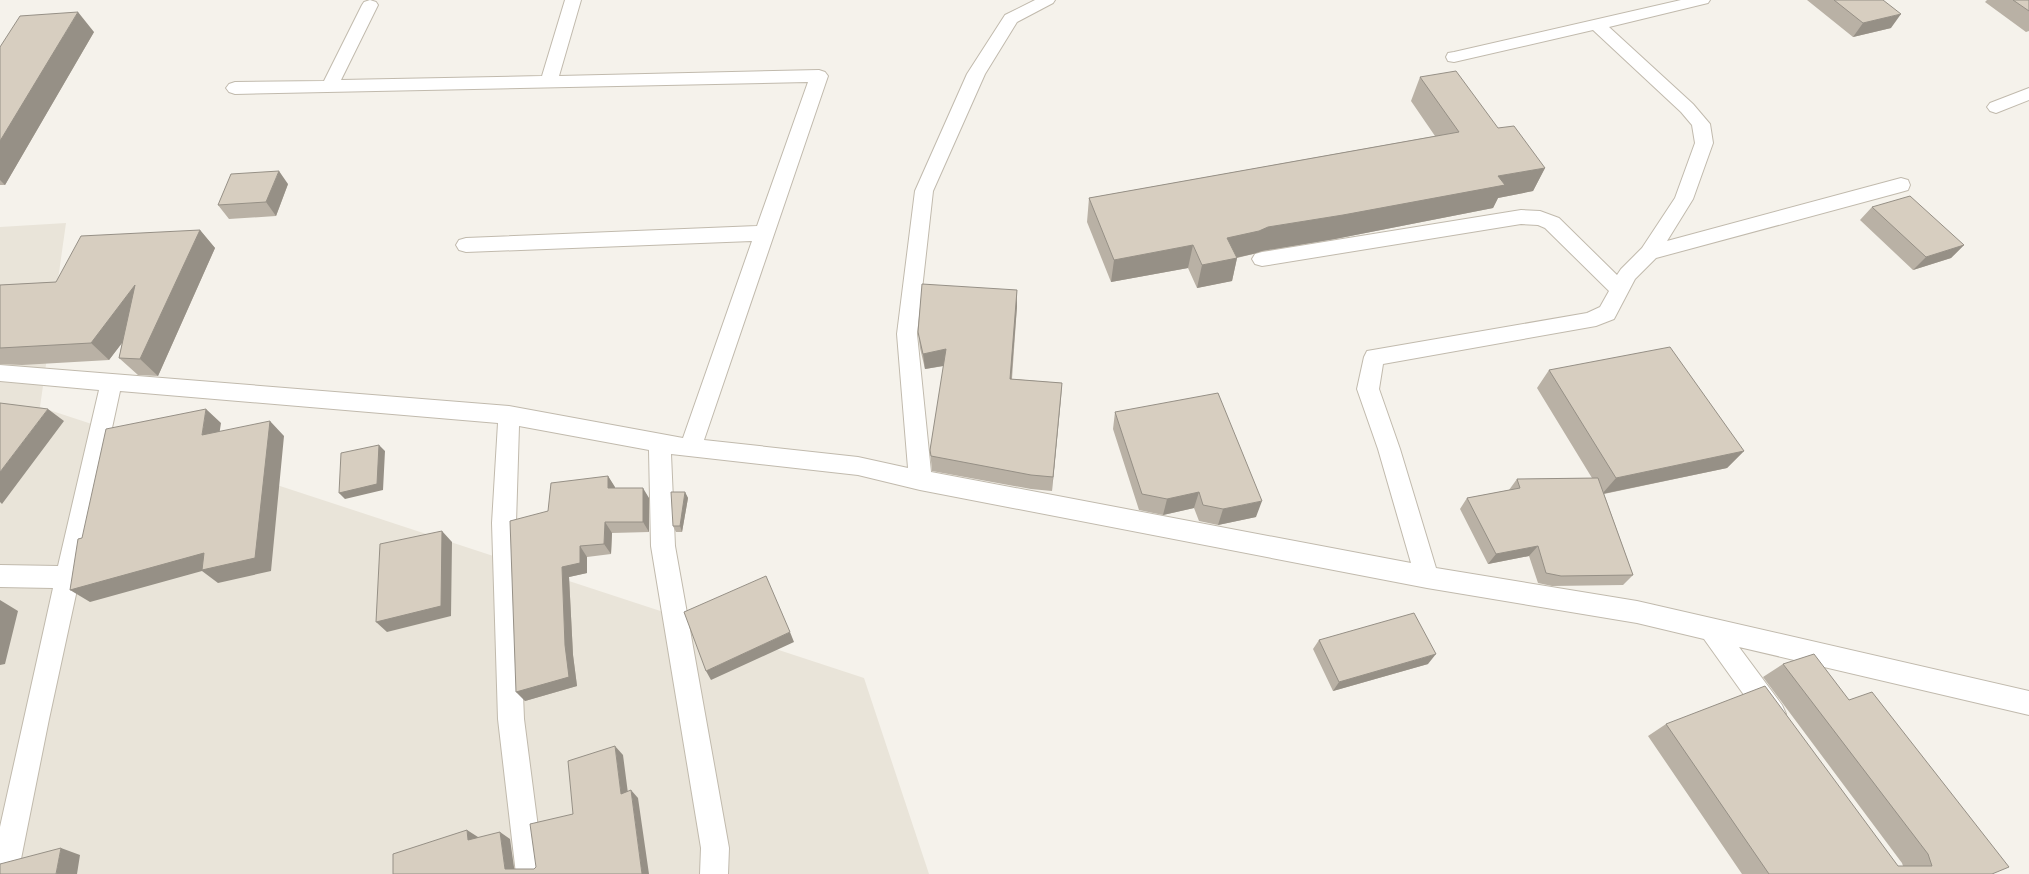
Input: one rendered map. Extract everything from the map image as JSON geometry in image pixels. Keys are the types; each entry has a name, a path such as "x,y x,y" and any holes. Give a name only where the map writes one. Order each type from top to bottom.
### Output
{"street":[{"path":"549,81 573,0"},
{"path":"920,480 907,334 924,191 976,74 1011,19 1047,0"},
{"path":"1454,57 1702,0"},
{"path":"330,86 370,5"},
{"path":"1427,577 1389,449 1368,389 1374,357 1589,320 1607,313 1628,274 1649,253 1684,198 1704,143 1701,124 1688,108 1596,24"},
{"path":"235,88 819,76 765,233 696,448"},
{"path":"1996,107 2029,94"},
{"path":"1649,253 1902,185"},
{"path":"1262,259 1521,217 1540,218 1552,223 1620,290"},
{"path":"466,245 765,233"},
{"path":"0,373 509,415 660,443 858,466 920,480 1427,577 1637,612 2029,703"},
{"path":"4,874 36,719 112,383"},
{"path":"509,415 504,523 511,719 530,874"},
{"path":"660,443 662,546 715,848 714,874"},
{"path":"0,576 68,577"},
{"path":"1711,629 1787,732"}],"shaded area":[{"path":"66,223 40,407 864,678 929,874 0,874 0,227"}],"building":[{"path":"1834,0 1883,0 1901,14 1863,23"},
{"path":"2013,0 2029,0 2029,11"},
{"path":"78,12 0,141 0,47 20,16"},
{"path":"1456,71 1498,128 1514,126 1545,168 1498,176 1505,185 1343,215 1268,227 1259,231 1227,238 1237,258 1202,265 1193,245 1114,260 1089,198 1459,132 1420,77"},
{"path":"279,171 266,202 218,205 231,174"},
{"path":"1910,196 1964,245 1926,257 1872,207"},
{"path":"200,230 140,359 119,358 135,285 91,343 0,348 0,285 56,282 81,236"},
{"path":"922,284 1017,290 1010,379 1062,383 1053,477 1031,475 931,456 930,450 946,349 923,354 918,332"},
{"path":"1670,347 1744,451 1616,478 1549,370"},
{"path":"1218,393 1262,501 1223,509 1203,505 1199,492 1167,499 1142,494 1115,412"},
{"path":"0,403 48,409 0,472"},
{"path":"206,409 202,435 270,421 255,558 202,570 204,553 70,590 78,539 82,538 106,429"},
{"path":"379,445 377,484 339,493 341,453"},
{"path":"608,476 608,488 643,488 643,522 605,522 604,544 580,546 580,563 562,567 565,645 569,677 516,692 510,521 548,511 551,483"},
{"path":"1598,478 1633,575 1561,576 1546,573 1538,546 1496,554 1467,498 1520,488 1517,479"},
{"path":"671,492 685,492 680,526 673,526"},
{"path":"442,531 441,606 376,622 380,544"},
{"path":"766,576 790,632 706,671 684,612"},
{"path":"1414,613 1436,654 1339,682 1319,640"},
{"path":"1814,654 1849,700 1872,692 2009,867 1992,874 1769,874 1666,724 1765,686 1898,866 1932,866 1928,854 1783,664"},
{"path":"615,746 621,794 631,790 642,874 393,874 393,854 467,830 468,840 500,832 505,869 534,869 536,867 530,824 573,814 568,761"},
{"path":"61,848 56,874 0,874 0,864"}]}
